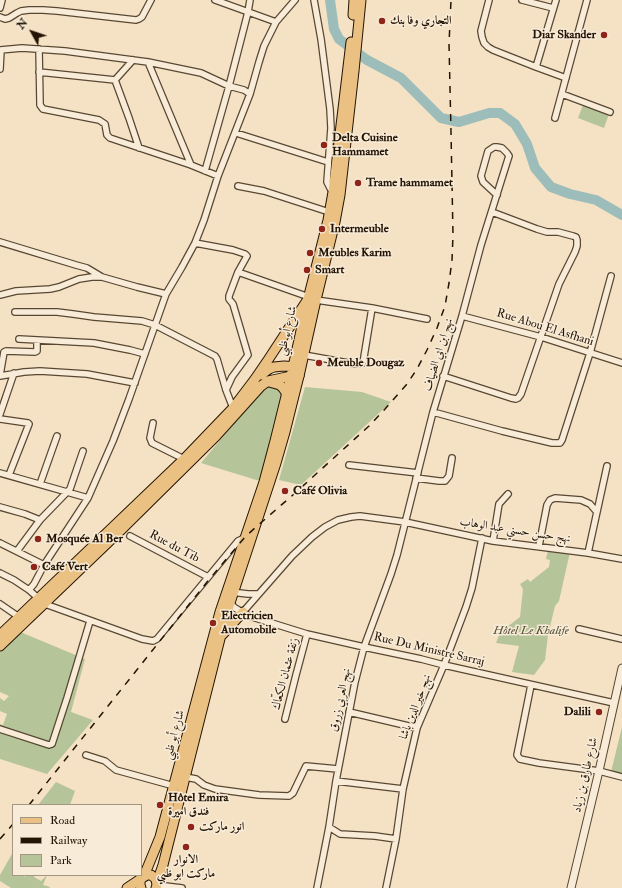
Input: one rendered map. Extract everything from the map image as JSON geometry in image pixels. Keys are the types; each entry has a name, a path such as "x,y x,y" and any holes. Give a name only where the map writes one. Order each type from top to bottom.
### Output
{"main road":[{"path":"354,0 354,45"},
{"path":"354,45 360,0"},
{"name":"شارع أبو ظبي","path":"157,885 185,777 187,750 212,640 276,463 285,432 333,192 348,62 354,45"},
{"name":"شارع أبو ظبي","path":"249,536 266,476 286,394 304,355 311,299 335,222 340,195 354,71 354,45"},
{"path":"0,646 41,601 184,460 232,408 255,379 311,299"},
{"path":"255,379 274,367 296,372"},
{"path":"0,635 19,617 41,601 216,436 241,409 255,391 268,381 296,372"},
{"path":"268,381 280,385 286,394"},
{"name":"شارع أبو ظبي","path":"141,888 140,884 160,837 174,786 187,750 220,637 229,596"},
{"path":"220,637 243,612"},
{"path":"127,888 147,875 151,875 156,878 157,885"}],"street":[{"path":"0,8 2,0"},
{"path":"0,17 5,19 17,13 29,10 43,10 136,20 142,17 151,0"},
{"path":"215,0 276,22"},
{"path":"205,171 229,86 250,0"},
{"path":"29,590 88,498 113,441 166,294 195,243 204,220 218,176 250,94 264,46 276,22 295,0"},
{"path":"314,0 321,39 330,109 327,182 333,192"},
{"path":"488,0 481,31 484,43 493,50 566,78"},
{"path":"522,0 553,8"},
{"path":"536,67 556,0"},
{"path":"555,118 587,0"},
{"path":"0,69 0,50 22,48 65,51 148,62 201,74 229,86 244,90 250,94"},
{"path":"39,49 40,103 43,109 99,120 105,124 106,133 110,138 172,160 191,164 218,176"},
{"path":"115,80 133,60"},
{"path":"148,62 191,164"},
{"path":"39,72 115,80"},
{"path":"115,80 139,148"},
{"path":"562,94 610,112"},
{"path":"236,133 328,162"},
{"name":"نهج ابن ابي الضياف","path":"405,522 443,376 462,316 481,245 492,212 509,156 505,150 497,147 488,151 480,176 483,182 497,195"},
{"path":"238,186 264,191 329,212"},
{"path":"443,376 511,398 518,398 521,394 559,284 577,246 576,237 558,232 547,232 492,212"},
{"path":"0,242 87,268 102,277 137,288 166,294"},
{"path":"195,243 233,250 247,256 238,272 229,299 233,304 248,355 232,377 226,390"},
{"path":"238,272 311,299 372,308 427,319"},
{"path":"433,412 502,432 559,444 562,440 590,353 611,276"},
{"path":"0,295 16,291 50,289 84,278 102,277"},
{"path":"304,355 354,364 363,364 372,308"},
{"path":"15,312 58,312 142,321 155,325 215,356 232,408"},
{"name":"Rue Abou El Asfhani","path":"462,316 541,337 622,363"},
{"path":"19,339 94,343 145,354"},
{"path":"37,340 37,351 35,352 4,352 0,375 40,370 87,374 135,383"},
{"path":"0,414 14,373"},
{"path":"0,419 29,424 9,475"},
{"path":"153,423 150,438 152,443 184,460"},
{"path":"40,484 57,436"},
{"path":"17,551 40,520 72,487 83,451"},
{"path":"349,465 445,481 449,476 452,458"},
{"path":"588,553 607,466"},
{"path":"0,473 88,498"},
{"path":"493,541 499,504 508,494"},
{"path":"539,546 547,505 550,500 555,498 581,500 590,504 596,511"},
{"path":"0,507 40,520"},
{"name":"نهج حسن حسني عبد الوهاب","path":"243,612 292,556 312,537 325,527 338,520 351,517 360,516 405,522 493,541 539,546 622,559"},
{"name":"نهج العربي زروق","path":"316,888 329,828 338,769 355,682 364,647 397,555 405,522"},
{"name":"Rue du Tib","path":"130,536 208,578"},
{"path":"0,573 23,585 41,601 142,639 156,641 238,541 249,536"},
{"name":"نهج خير الدين باشا","path":"386,888 396,839 403,789 417,728 444,665 466,607 472,588 482,538"},
{"path":"0,543 44,566"},
{"path":"229,596 258,594"},
{"name":"Rue Du Ministre Sarraj","path":"229,596 235,608 249,616 307,634 614,703"},
{"path":"0,604 19,617"},
{"path":"0,729 49,745 52,744 90,620"},
{"path":"579,629 622,639"},
{"name":"زنقة عثمان الكعّاك","path":"285,719 307,634"},
{"name":"شارع طارق بن زياد","path":"571,888 622,668"},
{"path":"531,685 517,755 518,757 540,763 599,771 622,777"},
{"path":"349,712 417,728"},
{"path":"86,755 105,761 116,770 174,786"},
{"path":"185,777 196,779 204,785 215,789 258,795 289,796 293,793 306,766 338,769"},
{"path":"336,781 403,789"},
{"path":"329,828 340,834 396,839"},
{"path":"157,885 182,888"}],"green space":[{"path":"583,105 609,114 604,128 578,118"},
{"path":"271,379 286,393 263,482 201,463"},
{"path":"305,387 362,392 391,402 301,485 279,480"},
{"name":"Hôtel Le Khalife","path":"548,550 570,552 559,601 555,606 548,635 545,660 534,675 512,672 519,646 496,643 501,630 520,617 523,589 520,584 528,579 530,582 549,567 550,560 546,559"},
{"path":"18,631 85,659 71,712 93,720 47,774 0,759 0,724 3,725 7,714 0,711 0,698 4,701 9,696 0,692 0,652"},
{"path":"622,727 622,773 611,772"},
{"path":"56,782 75,791 70,804 39,804"},
{"path":"12,854 12,876 34,876 41,881 47,876 43,885 50,887 11,888 0,881 0,875"}],"waterway":[{"path":"330,0 334,29 339,39 367,60 401,78 441,118 459,122 489,113 500,113 515,124 527,144 535,168 551,187 570,194 596,200 622,215"}],"railway":[{"path":"30,804 207,582 245,537 369,426 407,384 427,350 445,306 452,260 453,235 449,44 451,0"},
{"path":"0,839 12,825"}],"place":[{"name":"التجاري وفا بنك","path":"382,21"},
{"name":"Diar Skander","path":"604,35"},
{"name":"Delta Cuisine Hammamet","path":"324,145"},
{"name":"Trame hammamet","path":"358,183"},
{"name":"Intermeuble","path":"322,229"},
{"name":"Meubles Karim","path":"310,253"},
{"name":"Smart","path":"307,270"},
{"name":"Meuble Dougaz","path":"319,363"},
{"name":"Café Olivia","path":"285,491"},
{"name":"Mosquée Al Ber","path":"38,539"},
{"name":"Café Vert","path":"34,567"},
{"name":"Electricien Automobile","path":"213,623"},
{"name":"Dalili","path":"599,712"},
{"name":"Hôtel Emira فندق اميرة","path":"160,805"},
{"name":"انور ماركت","path":"191,827"},
{"name":"الانوار ماركت ابو ظبي","path":"186,847"}]}
